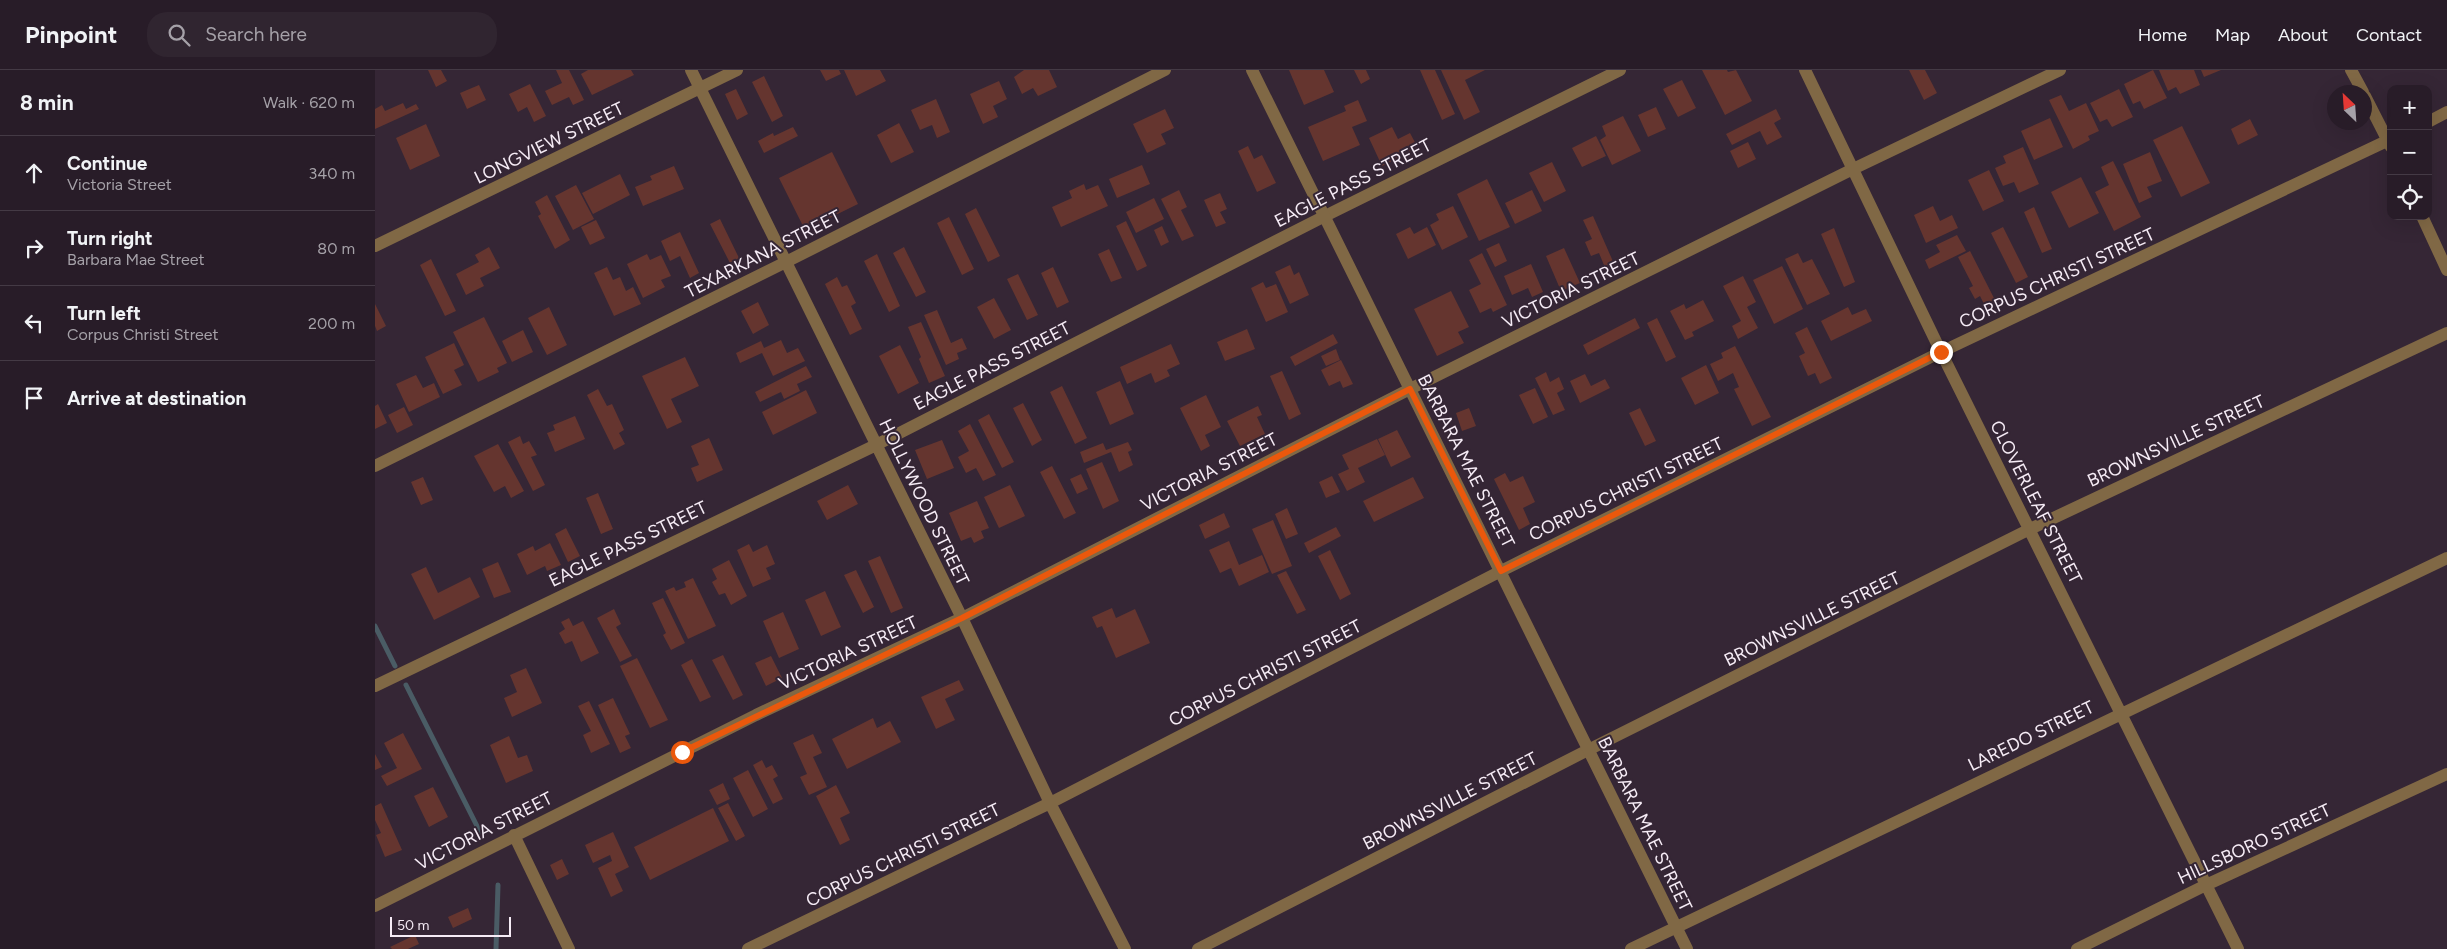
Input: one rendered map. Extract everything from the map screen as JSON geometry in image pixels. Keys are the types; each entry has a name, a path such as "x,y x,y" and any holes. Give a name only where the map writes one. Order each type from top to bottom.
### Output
{"street":[{"name":"HOLLYWOOD STREET","path":"691,70 962,618 1051,803 1125,949"},
{"name":"LONGVIEW STREET","path":"375,246 737,70"},
{"name":"TEXARKANA STREET","path":"375,466 786,262 1165,70"},
{"name":"BARBARA MAE STREET","path":"1252,70 1687,949"},
{"name":"EAGLE PASS STREET","path":"375,686 876,445 1325,216 1620,70"},
{"name":"CLOVERLEAF STREET","path":"1805,70 1941,352 2238,949"},
{"name":"VICTORIA STREET","path":"375,906 756,715 962,618 1410,389 1853,169 2060,70"},
{"path":"2351,70 2359,85"},
{"path":"2372,109 2387,136"},
{"path":"2432,120 2447,112"},
{"name":"CORPUS CHRISTI STREET","path":"748,949 1051,803 1501,571 1941,352 2387,143"},
{"path":"2424,220 2447,270"},
{"name":"BROWNSVILLE STREET","path":"1198,949 1588,750 2030,529 2447,333"},
{"name":"LAREDO STREET","path":"1631,949 2447,558"},
{"name":"HILLSBORO STREET","path":"2077,949 2206,884 2447,774"},
{"path":"514,835 569,949"}],"building":[{"path":"428,70 441,70 447,81 436,87"},
{"path":"556,70 569,70 584,100 573,105 569,97 552,105 545,91 562,83"},
{"path":"588,70 631,70 634,75 592,95 581,74"},
{"path":"820,70 839,70 841,74 826,81"},
{"path":"844,70 880,70 886,81 856,96"},
{"path":"1024,70 1049,70 1057,87 1038,96 1033,88 1022,94 1014,77"},
{"path":"1289,70 1324,70 1334,92 1304,105"},
{"path":"1354,70 1366,70 1370,79 1361,84"},
{"path":"1420,70 1435,70 1455,114 1442,120"},
{"path":"1441,70 1485,70 1465,80 1480,112 1464,120"},
{"path":"1702,70 1727,70 1728,72 1736,70 1752,101 1725,115"},
{"path":"1909,70 1925,70 1937,93 1924,100"},
{"path":"2153,70 2167,98 2144,109 2140,101 2133,104 2124,84"},
{"path":"2159,70 2194,70 2200,85 2180,94 2176,87 2168,91"},
{"path":"2201,70 2221,70 2204,77"},
{"path":"764,76 783,116 772,122 752,82"},
{"path":"1682,80 1696,108 1678,117 1663,89"},
{"path":"999,81 1007,99 993,106 998,117 983,124 970,94"},
{"path":"530,84 546,116 534,122 527,107 518,112 509,94"},
{"path":"479,85 486,100 467,109 460,93"},
{"path":"736,89 748,114 737,120 725,94"},
{"path":"2119,89 2133,117 2112,127 2107,119 2100,122 2090,103"},
{"path":"2061,95 2069,111 2086,103 2099,131 2088,136 2090,140 2073,149 2049,100"},
{"path":"936,99 950,132 937,138 932,125 920,130 911,110"},
{"path":"1358,100 1367,121 1352,127 1360,145 1323,161 1308,127 1346,111 1344,106"},
{"path":"403,103 406,109 416,104 419,109 375,129 375,109 382,105 385,111"},
{"path":"1656,107 1666,129 1648,137 1638,115"},
{"path":"1165,109 1174,128 1161,134 1166,144 1147,153 1133,124"},
{"path":"1776,109 1781,119 1774,123 1782,137 1767,145 1760,131 1732,145 1726,134"},
{"path":"1623,116 1641,151 1612,165 1600,140 1606,136 1602,126"},
{"path":"2050,118 2063,147 2034,160 2021,131"},
{"path":"2250,119 2258,135 2238,145 2231,129"},
{"path":"899,123 914,152 891,163 877,135"},
{"path":"426,124 440,156 410,170 396,138"},
{"path":"2182,126 2210,183 2181,197 2153,140"},
{"path":"793,127 798,136 764,153 758,141 773,133 774,136"},
{"path":"1392,127 1398,139 1410,133 1418,148 1382,166 1369,138"},
{"path":"1596,136 1606,156 1582,167 1572,148"},
{"path":"1748,142 1756,159 1738,168 1730,151"},
{"path":"1248,146 1254,159 1262,155 1276,183 1257,192 1238,151"},
{"path":"2023,147 2039,184 2019,193 2014,182 2003,186 1995,168 2006,163 2003,156"},
{"path":"832,152 858,204 805,230 779,178"},
{"path":"2150,152 2162,181 2147,187 2152,197 2139,203 2123,164"},
{"path":"2113,161 2141,217 2114,231 2095,192 2109,185 2101,167"},
{"path":"1552,162 1566,191 1544,202 1529,173"},
{"path":"1142,165 1150,184 1117,198 1109,179"},
{"path":"674,166 684,189 643,206 635,187 652,180 650,176"},
{"path":"1989,170 2004,201 1983,211 1968,180"},
{"path":"620,174 630,195 593,214 582,193"},
{"path":"2081,177 2099,213 2069,228 2051,192"},
{"path":"1487,179 1510,227 1479,241 1457,194"},
{"path":"1084,184 1086,190 1098,185 1108,206 1061,227 1052,207 1072,198 1069,191"},
{"path":"576,185 594,219 573,230 555,196"},
{"path":"1179,190 1187,207 1181,210 1194,236 1182,241 1161,199"},
{"path":"1532,190 1542,211 1515,224 1505,203"},
{"path":"1220,193 1227,209 1220,212 1226,223 1216,227 1204,200"},
{"path":"547,195 570,240 555,249 538,216 541,214 535,202"},
{"path":"1154,198 1164,219 1136,233 1126,212"},
{"path":"1453,206 1468,237 1442,250 1430,225 1439,220 1436,214"},
{"path":"1933,206 1940,221 1952,215 1958,228 1926,243 1914,215"},
{"path":"2034,207 2052,249 2042,253 2024,212"},
{"path":"976,208 1000,256 988,262 965,214"},
{"path":"1593,216 1615,266 1606,270 1599,253 1591,256 1585,242 1592,239 1583,220"},
{"path":"949,217 974,269 962,275 937,223"},
{"path":"720,219 739,258 730,263 710,224"},
{"path":"596,220 605,238 590,245 581,227"},
{"path":"1126,221 1147,266 1137,271 1116,226"},
{"path":"1162,226 1169,242 1161,246 1154,230"},
{"path":"1410,227 1414,234 1427,227 1436,245 1408,259 1396,234"},
{"path":"2003,227 2028,277 2016,283 1991,233"},
{"path":"1834,228 1855,282 1844,287 1821,234"},
{"path":"680,232 699,273 690,278 680,256 670,261 661,241"},
{"path":"1957,235 1966,251 1929,269 1925,260 1940,252 1936,245"},
{"path":"1499,243 1507,261 1495,267 1486,249"},
{"path":"489,247 500,268 480,278 484,286 466,295 456,274 479,262 475,255"},
{"path":"904,247 926,292 916,297 893,253"},
{"path":"1564,248 1580,283 1561,291 1546,256"},
{"path":"1109,249 1122,278 1111,282 1098,254"},
{"path":"1970,251 1996,302 1986,308 1980,296 1975,299 1969,288 1973,286 1958,257"},
{"path":"1482,253 1507,305 1493,312 1491,308 1480,313 1469,290 1481,284 1469,260"},
{"path":"1798,253 1803,263 1812,259 1830,294 1807,305 1785,259"},
{"path":"647,254 650,260 661,255 671,276 661,280 665,287 643,298 627,264"},
{"path":"877,254 900,306 889,312 864,261"},
{"path":"431,259 456,311 445,316 420,265"},
{"path":"1531,264 1543,292 1532,297 1528,288 1512,295 1504,276"},
{"path":"1290,265 1294,275 1299,272 1309,295 1290,304 1275,272"},
{"path":"1782,266 1803,309 1774,324 1753,280"},
{"path":"607,267 613,280 620,277 626,291 633,287 641,304 614,316 594,273"},
{"path":"1053,267 1069,302 1057,308 1041,273"},
{"path":"1018,274 1038,315 1027,320 1007,279"},
{"path":"1743,276 1756,302 1747,307 1758,328 1738,339 1732,326 1741,321 1723,286"},
{"path":"837,277 842,287 847,285 856,303 851,306 862,329 850,335 825,284"},
{"path":"1263,282 1266,288 1276,284 1288,312 1266,322 1251,288"},
{"path":"1451,291 1469,327 1458,332 1464,343 1437,356 1414,309"},
{"path":"994,298 1011,330 994,339 977,307"},
{"path":"1703,300 1714,321 1692,332 1694,336 1685,340 1670,311 1684,304 1686,309"},
{"path":"758,302 769,325 753,334 741,311"},
{"path":"375,304 386,326 377,331 375,326"},
{"path":"549,307 567,345 547,355 528,318"},
{"path":"1848,307 1852,315 1866,309 1872,321 1831,341 1821,321"},
{"path":"937,310 951,343 962,338 967,349 957,353 959,359 946,365 924,315"},
{"path":"484,317 507,363 497,368 499,372 478,382 453,332"},
{"path":"1635,318 1640,328 1588,355 1583,345"},
{"path":"1657,318 1676,357 1666,362 1647,323"},
{"path":"921,322 945,376 929,383 919,359 921,357 908,327"},
{"path":"1807,327 1832,378 1820,384 1815,373 1808,376 1799,356 1805,353 1795,333"},
{"path":"1247,329 1255,349 1225,361 1217,342"},
{"path":"523,330 533,352 512,362 502,341"},
{"path":"1333,334 1338,343 1295,366 1290,357"},
{"path":"781,340 787,353 798,348 805,361 773,376 762,353 740,363 736,353 761,341 764,348"},
{"path":"454,343 464,365 454,370 462,385 443,394 425,357"},
{"path":"1171,344 1180,364 1167,370 1170,376 1155,383 1151,373 1127,384 1120,367"},
{"path":"900,345 919,383 898,394 879,356"},
{"path":"1735,346 1771,417 1752,426 1734,389 1739,387 1733,373 1718,381 1710,364 1723,358 1721,353"},
{"path":"1336,349 1340,360 1326,366 1321,356"},
{"path":"685,357 699,386 671,399 682,422 667,429 642,376"},
{"path":"1341,360 1353,384 1343,388 1340,381 1329,386 1321,370"},
{"path":"1706,365 1719,393 1695,405 1681,378"},
{"path":"806,366 812,377 797,384 800,391 784,399 781,392 760,402 755,392"},
{"path":"1282,371 1301,414 1289,420 1270,376"},
{"path":"1546,372 1550,382 1559,377 1564,389 1557,393 1565,410 1553,415 1535,378"},
{"path":"1585,374 1591,386 1605,379 1610,388 1580,403 1570,381"},
{"path":"416,375 423,388 434,383 440,397 409,412 396,384"},
{"path":"1120,381 1134,414 1110,425 1096,392"},
{"path":"1062,386 1087,438 1075,444 1050,392"},
{"path":"1535,388 1548,417 1533,424 1519,395"},
{"path":"598,389 607,406 612,404 624,430 619,433 625,444 614,450 587,395"},
{"path":"806,390 817,413 773,435 762,412"},
{"path":"1206,395 1221,427 1205,435 1210,446 1201,451 1180,408"},
{"path":"1023,403 1042,440 1032,446 1013,408"},
{"path":"378,404 387,423 375,429 375,406"},
{"path":"1258,406 1262,415 1257,417 1265,434 1240,446 1227,421"},
{"path":"404,407 413,425 397,433 388,415"},
{"path":"1469,408 1476,426 1462,431 1456,413"},
{"path":"1640,408 1656,441 1645,446 1629,413"},
{"path":"989,414 1014,462 1002,468 978,420"},
{"path":"575,416 585,439 555,452 547,433 555,430 553,425"},
{"path":"970,424 996,475 983,481 976,468 966,473 958,457 969,451 958,431"},
{"path":"1397,430 1411,457 1391,467 1378,439"},
{"path":"520,436 523,444 529,441 537,455 531,457 545,485 533,491 508,442"},
{"path":"709,438 723,470 697,482 691,468 699,465 691,446"},
{"path":"1377,439 1385,455 1358,468 1365,482 1347,491 1338,474 1349,469 1342,455"},
{"path":"942,440 954,468 927,479 915,450"},
{"path":"1128,442 1132,450 1128,452 1133,465 1119,472 1111,452 1084,463 1080,452 1103,443 1106,450"},
{"path":"498,444 524,491 511,498 505,486 494,492 474,456"},
{"path":"1102,462 1119,501 1103,509 1086,469"},
{"path":"1052,466 1076,513 1064,519 1040,472"},
{"path":"1505,473 1510,482 1523,476 1535,502 1523,508 1530,524 1519,530 1494,479"},
{"path":"1081,474 1088,489 1077,494 1070,479"},
{"path":"1332,476 1340,492 1326,498 1319,482"},
{"path":"423,477 433,500 421,505 411,482"},
{"path":"1413,477 1424,498 1374,522 1363,501"},
{"path":"848,485 858,504 827,520 817,501"},
{"path":"1010,485 1025,516 999,528 984,497"},
{"path":"598,493 613,529 601,534 586,498"},
{"path":"977,501 989,528 981,531 984,538 974,543 971,537 961,541 949,513"},
{"path":"1287,508 1298,534 1286,539 1275,514"},
{"path":"1224,513 1230,527 1205,539 1199,525"},
{"path":"1273,520 1292,566 1272,574 1252,529"},
{"path":"1336,527 1341,536 1309,553 1304,543"},
{"path":"566,528 580,556 568,562 555,534"},
{"path":"1229,541 1239,565 1262,555 1269,572 1239,586 1231,568 1220,573 1209,550"},
{"path":"550,543 561,565 547,571 545,566 527,575 517,554 533,546 535,551"},
{"path":"749,544 753,552 767,545 775,564 766,568 771,579 753,587 737,550"},
{"path":"1330,550 1351,594 1340,600 1318,556"},
{"path":"880,556 903,608 891,613 868,561"},
{"path":"729,560 747,596 731,605 725,593 719,595 712,582 717,579 712,569"},
{"path":"498,562 511,592 494,598 482,569"},
{"path":"426,567 438,593 470,577 480,597 434,620 411,574"},
{"path":"856,570 874,607 863,613 844,575"},
{"path":"1286,571 1306,610 1297,614 1277,575"},
{"path":"693,578 716,626 688,639 665,591 674,587 676,591 686,587 684,582"},
{"path":"825,591 841,627 821,636 805,600"},
{"path":"663,598 685,643 671,650 663,635 666,633 652,603"},
{"path":"1112,608 1116,618 1135,609 1150,643 1116,658 1102,626 1097,628 1092,617"},
{"path":"614,609 621,624 616,627 632,656 620,662 597,618"},
{"path":"783,612 799,649 779,658 763,621"},
{"path":"569,618 573,626 583,621 599,653 581,662 572,641 565,644 559,633 565,629 561,622"},
{"path":"723,655 743,695 733,700 712,660"},
{"path":"771,656 782,678 766,686 755,663"},
{"path":"637,658 668,720 650,728 620,666"},
{"path":"692,659 711,697 700,702 681,665"},
{"path":"526,668 542,703 512,717 504,698 517,692 510,675"},
{"path":"959,680 964,690 945,699 955,720 936,729 921,697"},
{"path":"613,698 630,734 625,736 631,748 620,753 598,705"},
{"path":"589,701 610,744 591,753 583,735 591,731 578,706"},
{"path":"873,718 877,728 890,721 901,742 847,769 832,739"},
{"path":"403,733 422,769 387,786 381,776 397,768 384,743"},
{"path":"813,734 822,753 813,757 827,787 809,795 800,777 807,774 793,743"},
{"path":"509,736 518,758 527,755 533,771 506,783 490,745"},
{"path":"375,754 382,767 375,770"},
{"path":"762,760 766,768 772,765 778,776 773,779 783,799 773,804 753,765"},
{"path":"748,770 768,809 753,817 733,778"},
{"path":"723,783 730,799 717,805 709,790"},
{"path":"836,785 850,813 840,818 850,840 840,845 816,796"},
{"path":"433,787 448,817 429,827 414,796"},
{"path":"381,803 402,850 385,857 376,835 381,833 375,820 375,806"},
{"path":"728,803 745,836 736,841 718,808"},
{"path":"713,808 729,841 650,880 634,847"},
{"path":"613,832 629,867 615,874 623,891 611,897 598,868 612,861 610,855 593,863 585,845"},
{"path":"562,859 569,874 557,880 550,865"},
{"path":"468,908 472,919 453,928 448,917"},
{"path":"415,935 419,944 408,949 392,949 390,947"}],"waterway":[{"path":"375,626 395,666"},
{"path":"406,685 480,832"},
{"path":"496,949 498,885"}],"route":[{"path":"682,752 962,618 1410,389 1501,571 1941,352"}]}
